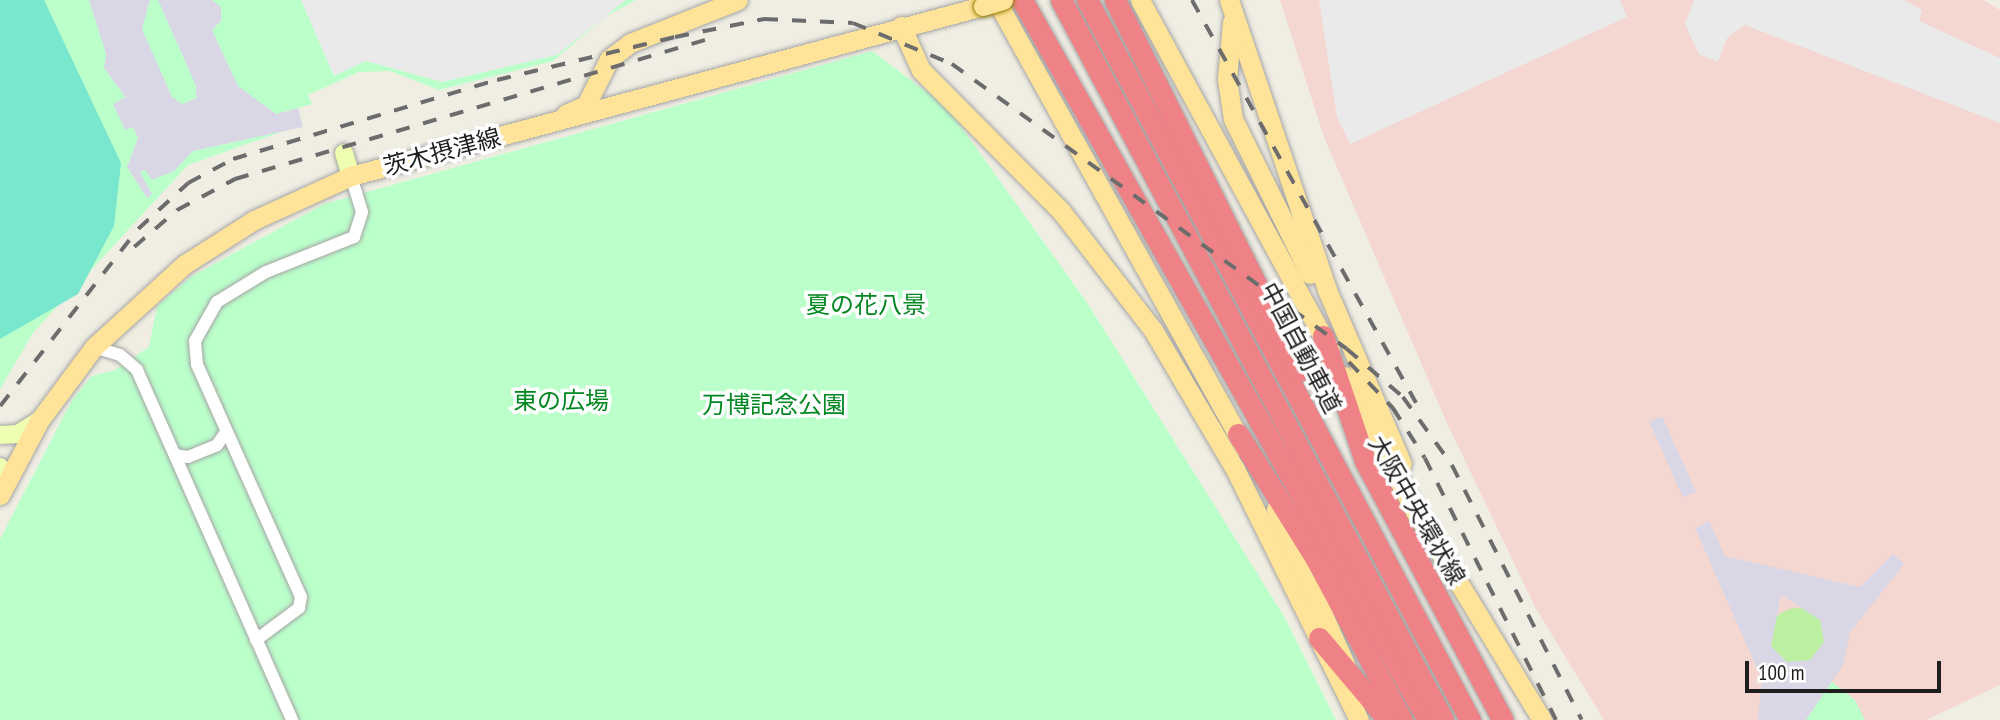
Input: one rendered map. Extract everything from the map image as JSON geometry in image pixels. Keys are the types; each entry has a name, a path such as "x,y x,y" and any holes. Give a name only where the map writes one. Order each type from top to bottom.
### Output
{"highway":[{"path":"1022,0 1428,720"},
{"name":"中国自動車道","path":"1061,0 1443,720"},
{"name":"中国自動車道","path":"1087,0 1470,720"},
{"path":"1115,0 1442,648 1470,720"},
{"path":"1323,336 1365,461 1503,720"},
{"path":"1238,434 1316,559 1402,720"},
{"path":"1320,638 1346,665 1388,720"}],"main road":[{"path":"533,127 586,105 609,60 630,43 738,0"},
{"name":"茨木摂津線","path":"1,491 39,421 94,347 185,264 254,220 351,176 1003,0"},
{"name":"大阪中央環状線","path":"1140,0 1448,567 1542,720"},
{"path":"1229,2 1227,79 1233,119 1305,262 1323,336"},
{"path":"1229,2 1339,321 1448,567"},
{"path":"989,3 1238,434 1346,665 1367,720"},
{"path":"901,26 921,70 1061,211 1153,330 1210,422 1359,720"},
{"path":"344,153 351,176"},
{"path":"0,435 18,435 39,421"},
{"path":"0,467 1,491"}],"street":[{"path":"256,640 299,608 301,597 197,364 200,325 217,302 266,272 354,237 362,212 351,176"},
{"path":"94,347 120,355 136,370 292,720"},
{"path":"175,456 188,457 217,445 226,432"}],"shaded area":[{"path":"89,0 150,0 142,29 172,97 182,104 196,98 196,86 158,0 212,0 221,7 221,21 212,30 238,86 276,114 298,108 303,127 193,151 174,171 152,180 145,170 140,172 152,194 147,198 127,167 138,138 133,127 125,130 113,104 125,97 104,68 106,54"},
{"path":"301,0 626,0 557,55 442,82 366,61 334,76"},
{"path":"1280,0 1984,0 2000,10 2000,685 1926,720 1604,720 1535,607 1446,421 1324,137"},
{"path":"1319,0 1620,0 1627,17 1350,144 1337,117"},
{"path":"1694,0 1904,0 1922,10 1919,21 2000,58 2000,123 1745,25 1727,38 1718,62 1699,54 1685,24"},
{"path":"1662,416 1696,492 1683,498 1649,422"},
{"path":"1709,521 1725,556 1860,587 1893,554 1904,564 1850,632 1843,665 1806,720 1758,720 1762,680 1695,528","holes":["1781,595 1820,620 1824,642 1810,660 1787,662 1771,646"]}],"green space":[{"path":"0,0 636,0 606,16 553,61 439,90 390,71 359,72 308,95 312,104 277,114 281,132 188,165 33,333 0,389"},
{"path":"0,0 44,0 121,163 114,226 78,294 0,339"},
{"name":"万博記念公園","path":"872,51 947,107 1088,304 1284,616 1336,720 0,720 0,539 72,400 92,376 115,370 149,347 157,306 192,276 324,204"},
{"path":"1797,608 1808,610 1817,616 1823,625 1823,647 1817,656 1808,662 1797,664 1786,662 1777,656 1771,647 1769,636 1771,625 1777,616 1786,610"},
{"path":"1831,681 1855,700 1865,720 1806,720"}],"railway":[{"path":"1192,0 1416,403"},
{"path":"0,406 138,229 188,183 233,159 497,80 675,37 764,19 853,23 952,64 1347,349 1403,397 1452,465 1582,720"},
{"path":"134,247 177,210 235,179 715,37"},
{"path":"1349,362 1393,408 1425,458 1556,720"}],"park label":[{"name":"夏の花八景","path":"866,305"},
{"name":"東の広場","path":"561,401"}]}
